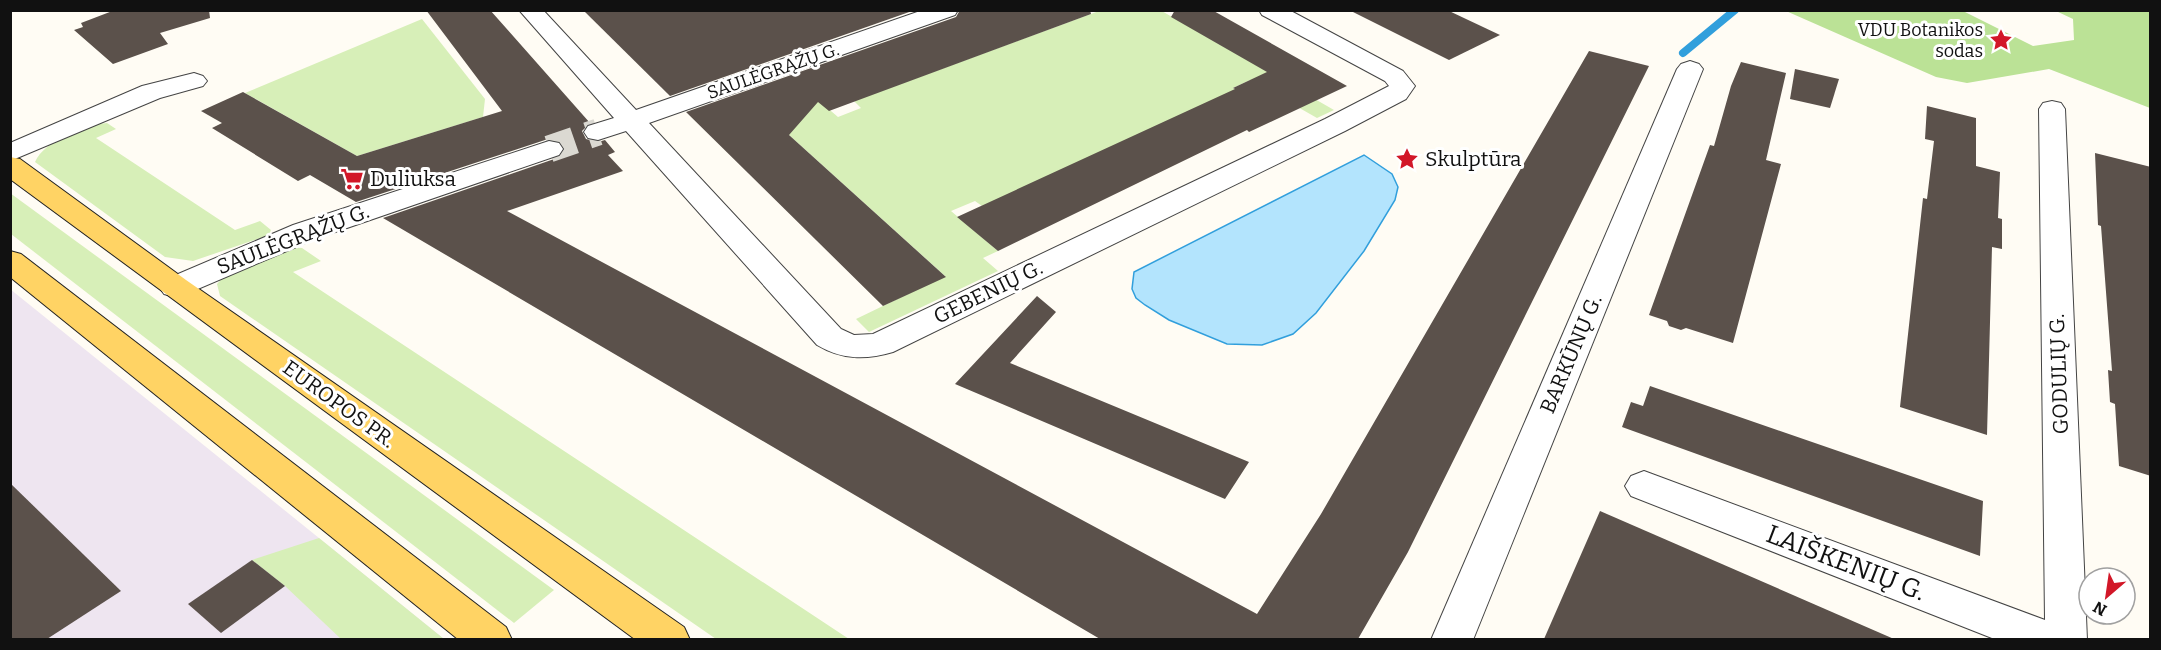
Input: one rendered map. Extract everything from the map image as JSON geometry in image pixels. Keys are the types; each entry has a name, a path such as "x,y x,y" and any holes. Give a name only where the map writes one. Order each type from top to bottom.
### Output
{"main road":[{"name":"EUROPOS PR.","path":"10,165 175,287 669,639"},
{"path":"10,261 491,639"}],"street":[{"name":"GEBENIŲ G.","path":"530,10 829,337 843,346 860,348 892,339 1345,119 1397,93 1402,86 1394,76 1270,10"},
{"name":"SAULĖGRĄŽŲ G.","path":"598,132 947,10"},
{"name":"BARKŪNŲ G.","path":"1452,639 1690,69"},
{"path":"10,153 151,92 194,81"},
{"name":"GODULIŲ G.","path":"2052,109 2066,639"},
{"name":"SAULĖGRĄŽŲ G.","path":"175,287 304,232 549,149"},
{"name":"LAIŠKENIŲ G.","path":"1644,486 2047,639"}],"shaded area":[{"path":"10,289 319,538 444,639 11,639"}],"green space":[{"path":"1160,10 1334,110 1317,118 1250,80 1233,88 1245,95 982,206 975,201 951,211 998,251 983,258 998,271 869,332 856,319 945,276 778,125 790,76 838,117 861,108 854,101 1099,11"},
{"name":"VDU Botanikos sodas","path":"1786,11 1963,11 2033,46 2074,40 2073,19 2056,11 2150,11 2150,108 2049,69 1967,83 1936,77"},
{"path":"422,19 485,99 483,117 357,156 245,93"},
{"path":"107,123 116,129 96,138 235,230 260,221 271,230 269,235 193,261 165,257 35,162 47,147 66,135"},
{"path":"10,193 554,590 514,623 11,234"},
{"path":"290,247 302,248 321,261 293,272 849,639 716,639 220,296 217,284 226,274"},
{"path":"319,538 444,639 341,639 285,586 252,560"}],"water":[{"path":"1364,155 1392,174 1398,187 1395,200 1364,251 1316,313 1293,334 1262,345 1227,344 1169,320 1136,298 1132,289 1134,272"}],"building":[{"path":"115,10 209,10 210,18 160,33 168,44 113,64 74,30 83,27 81,23"},
{"path":"426,10 490,10 590,123 582,131 586,139 598,142 605,140 615,152 608,155 623,171 507,211 1257,614 1321,514 1589,51 1649,66 1408,552 1358,639 1100,639 383,218 560,157 565,148 559,141 548,139 356,202 310,175 298,181 212,128 222,123 201,111 243,92 357,156 502,111"},
{"path":"583,10 915,10 670,96"},
{"path":"960,10 1090,10 1091,14 829,111 818,102 789,135 946,277 883,306 686,112 956,17"},
{"path":"1175,10 1212,10 1347,86 1249,132 1247,130 998,251 957,217 1235,89 1233,88 1267,72 1171,17"},
{"path":"1349,10 1447,10 1500,35 1449,60"},
{"path":"1741,62 1786,73 1766,160 1781,164 1733,343 1686,328 1681,330 1669,326 1667,321 1649,315 1710,145 1714,146 1731,86"},
{"path":"1795,69 1839,79 1830,108 1790,99"},
{"path":"1927,106 1976,118 1976,166 2000,172 1998,218 2002,219 2002,249 1992,247 1987,435 1900,407 1923,198 1927,199 1934,141 1925,139"},
{"path":"2095,153 2151,167 2151,476 2119,466 2115,404 2110,402 2108,370 2112,371 2101,226 2098,225"},
{"path":"1037,296 1056,312 1010,363 1249,462 1225,499 955,384"},
{"path":"1650,386 1983,501 1980,556 1622,427 1631,402 1643,406"},
{"path":"10,483 121,591 47,639 10,639"},
{"path":"1600,511 1894,639 1544,639"},
{"path":"252,560 285,586 221,633 188,604"}],"waterway":[{"path":"1683,53 1735,10"}],"tunnel":[{"path":"549,149 598,132"}],"place":[{"name":"VDU Botanikos sodas","path":"2001,40"},
{"name":"Skulptūra","path":"1407,159"},
{"name":"Duliuksa","path":"352,179"}]}
